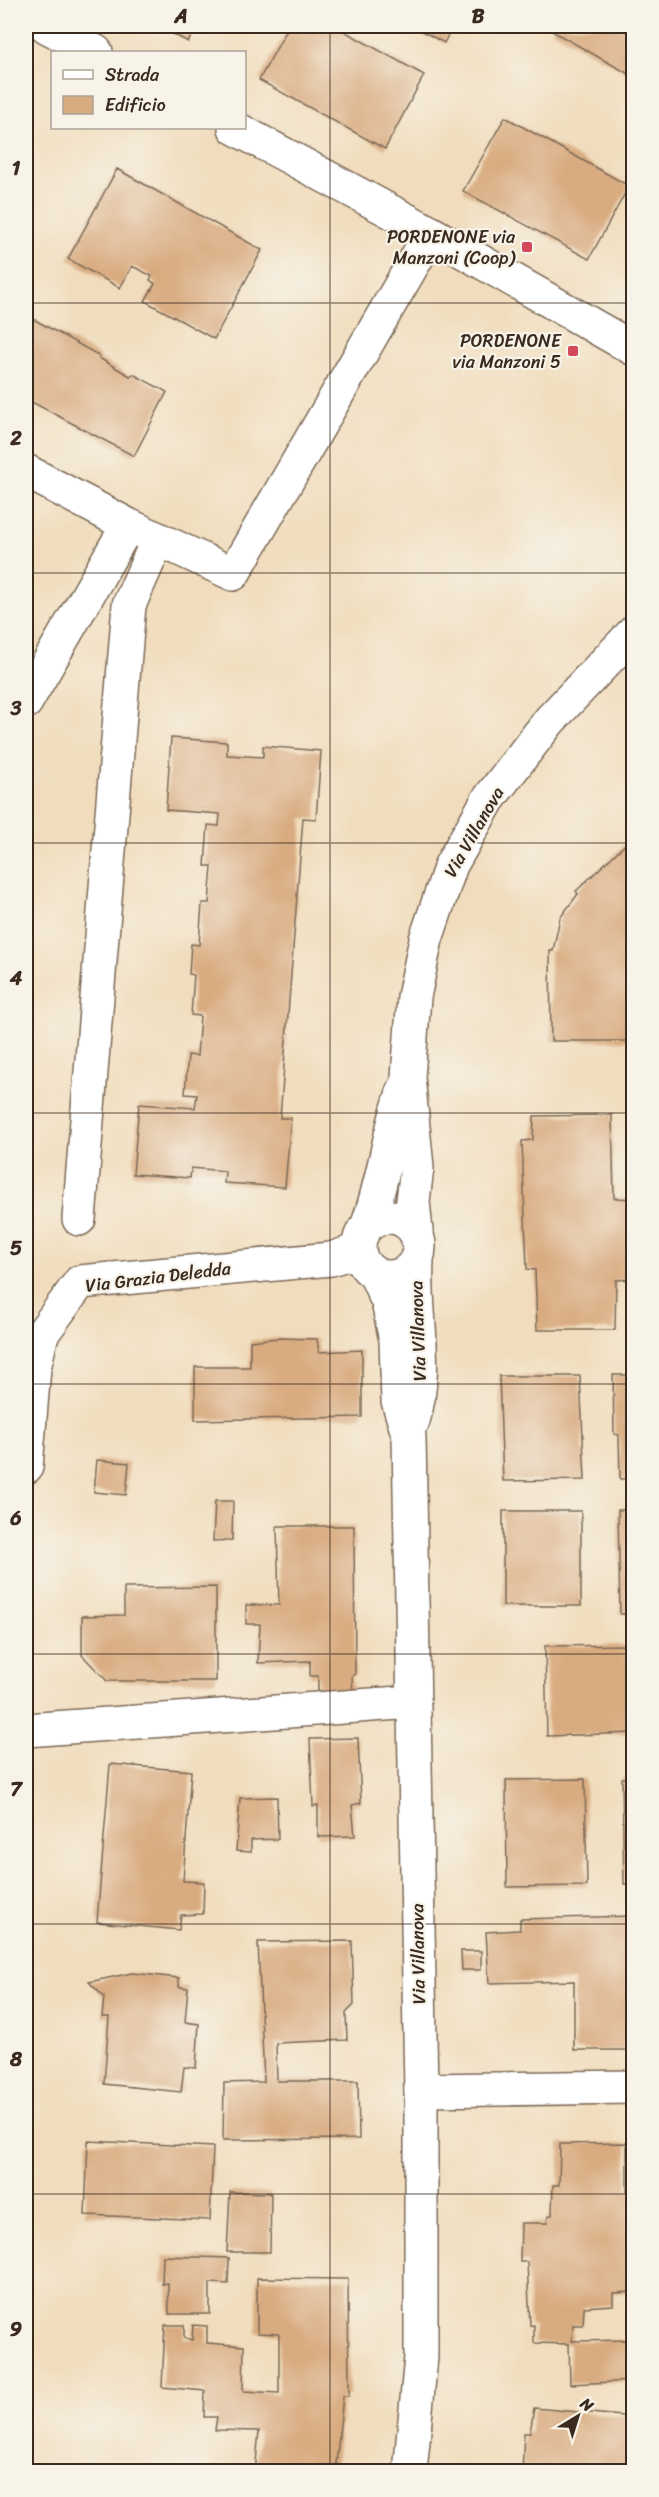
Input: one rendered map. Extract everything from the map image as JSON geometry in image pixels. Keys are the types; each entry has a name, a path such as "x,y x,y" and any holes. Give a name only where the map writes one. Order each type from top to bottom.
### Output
{"street":[{"path":"46,26 94,51"},
{"path":"237,129 431,233 633,350"},
{"path":"26,471 128,525 233,574 431,233"},
{"path":"26,702 128,525"},
{"path":"79,1219 129,605 158,539"},
{"name":"Via Villanova","path":"409,1437 420,1398 421,1341 415,1292 417,1246 414,1201 417,1167 408,1077 414,997 426,939 451,865 488,800 550,720 633,632"},
{"name":"Via Villanova","path":"408,1077 393,1119 367,1249 388,1302 396,1340 398,1401 409,1437 412,1702 421,2090 421,2357 410,2472"},
{"path":"394,1216 407,1221 417,1246 410,1269 399,1276 387,1278 367,1249 380,1217 394,1216"},
{"name":"Via Grazia Deledda","path":"26,1467 34,1368 42,1334 80,1282 331,1259 367,1249"},
{"path":"26,1730 412,1702"},
{"path":"421,2090 633,2087"}],"building":[{"path":"159,26 197,26 188,42"},
{"path":"289,26 335,26 424,75 385,149 259,80"},
{"path":"413,26 453,26 444,43"},
{"path":"555,26 634,26 634,77 552,31"},
{"path":"505,117 629,186 589,259 463,191"},
{"path":"117,169 262,250 214,339 145,301 155,284 150,280 152,276 132,266 120,288 68,259"},
{"path":"26,315 100,356 99,358 130,376 133,374 167,392 134,456 26,399"},
{"path":"171,738 227,742 227,755 263,757 263,746 321,751 316,819 303,818 280,1118 291,1118 285,1187 224,1183 225,1171 191,1168 190,1178 133,1174 139,1104 195,1108 197,1095 185,1094 188,1055 197,1056 200,1016 191,1015 194,975 189,974 191,944 199,945 202,903 209,903 212,866 205,866 208,825 219,826 220,814 166,810"},
{"path":"634,836 634,947 631,950 628,1041 551,1041 550,951 553,951 560,918 578,894 576,891"},
{"path":"612,1115 614,1198 634,1199 634,1279 616,1280 615,1330 537,1330 535,1270 527,1269 522,1141 533,1140 534,1116"},
{"path":"278,1338 317,1339 319,1352 362,1350 362,1417 195,1420 195,1367 250,1367 250,1341"},
{"path":"613,1375 634,1375 634,1479 620,1479 619,1435 614,1434"},
{"path":"499,1376 580,1376 585,1480 503,1481"},
{"path":"97,1460 129,1463 126,1495 94,1492"},
{"path":"215,1501 233,1501 232,1540 213,1541"},
{"path":"618,1510 634,1510 634,1614 620,1614"},
{"path":"503,1511 581,1511 581,1606 503,1606"},
{"path":"277,1526 354,1526 355,1675 352,1675 353,1695 318,1696 318,1676 310,1676 310,1661 258,1663 260,1624 246,1624 246,1605 279,1605"},
{"path":"216,1587 216,1681 107,1681 82,1655 82,1616 124,1615 124,1588"},
{"path":"634,1645 634,1733 547,1736 545,1646"},
{"path":"358,1738 361,1803 352,1805 355,1836 318,1837 318,1805 313,1806 310,1739"},
{"path":"110,1764 191,1771 183,1881 204,1882 203,1914 181,1915 179,1930 97,1922"},
{"path":"622,1778 634,1778 634,1884 624,1884"},
{"path":"585,1779 587,1886 507,1887 506,1780"},
{"path":"277,1797 278,1839 251,1840 251,1852 236,1851 240,1798"},
{"path":"634,1916 634,2050 574,2050 574,1981 489,1983 486,1932 520,1930 520,1919"},
{"path":"352,1941 354,2005 346,2013 347,2040 276,2043 277,2081 358,2081 359,2139 223,2140 224,2083 264,2082 258,1942"},
{"path":"461,1951 481,1951 481,1970 462,1970"},
{"path":"132,1973 179,1978 179,1987 188,1988 185,2022 199,2024 196,2068 184,2067 181,2092 104,2084 109,2017 102,2017 104,1997 89,1982"},
{"path":"88,2141 213,2147 210,2220 85,2215"},
{"path":"627,2143 627,2191 634,2191 634,2292 613,2293 613,2305 584,2307 583,2325 573,2325 572,2341 634,2340 634,2381 570,2384 569,2344 534,2343 534,2325 530,2326 527,2262 520,2262 521,2223 547,2223 548,2216 552,2215 553,2185 559,2185 560,2144"},
{"path":"230,2192 271,2193 270,2252 227,2252"},
{"path":"163,2256 229,2258 228,2284 210,2283 210,2314 169,2314 168,2283 162,2284"},
{"path":"257,2278 348,2279 349,2396 343,2396 336,2465 341,2465 340,2472 255,2472 259,2431 215,2430 217,2417 204,2417 205,2391 162,2387 165,2325 184,2325 184,2338 192,2340 193,2325 207,2326 207,2343 244,2346 243,2391 279,2393 279,2334 257,2333"},
{"path":"534,2408 634,2417 634,2472 522,2472 524,2433 530,2433"}],"place":[{"name":"PORDENONE via Manzoni (Coop)","path":"527,247"},
{"name":"PORDENONE via Manzoni 5","path":"573,351"}]}
